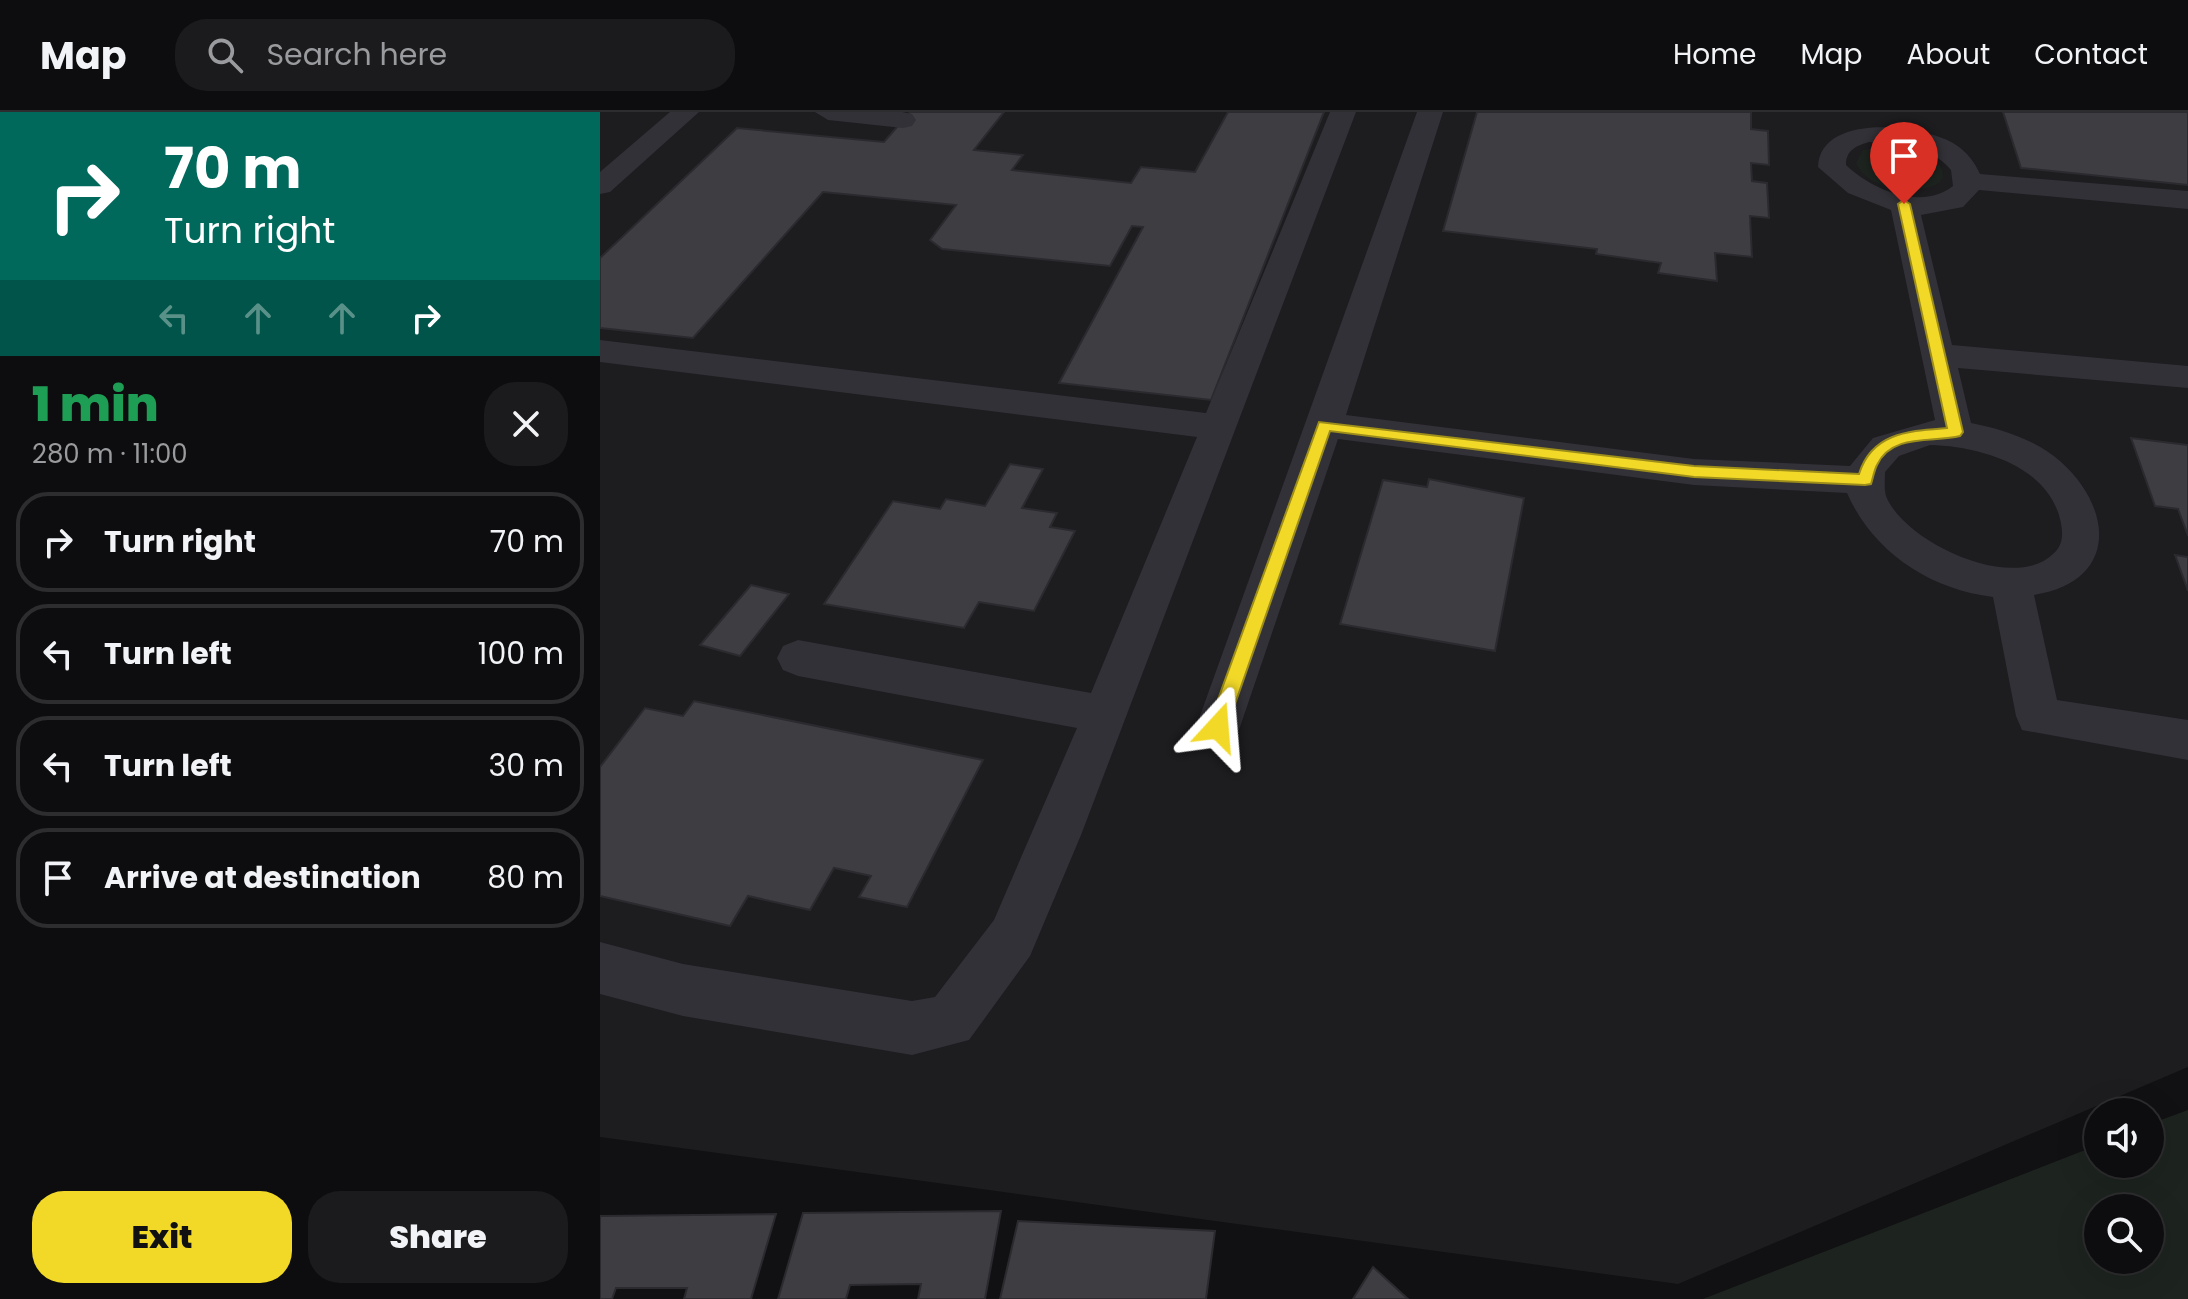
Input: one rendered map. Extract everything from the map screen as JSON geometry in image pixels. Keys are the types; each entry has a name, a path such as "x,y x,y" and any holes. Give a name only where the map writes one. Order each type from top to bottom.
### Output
{"lane":[{"path":"600,186 686,112"},
{"path":"828,112 903,120"},
{"path":"600,968 683,990 912,1028 950,1021 1012,938 1343,112"},
{"path":"1218,727 1325,425 1430,112"},
{"path":"1888,123 1945,151 1966,171 1968,181 1955,198 1941,203 1904,204 1858,191 1832,167 1831,156 1837,146 1888,123"},
{"path":"1968,181 2188,200"},
{"path":"1904,204 1955,432"},
{"path":"600,351 1216,427"},
{"path":"1938,355 2188,377"},
{"path":"1325,425 1694,472 1865,480"},
{"path":"1955,432 1990,439 2041,466 2072,496 2083,521 2082,545 2069,565 2044,578 2011,583 1975,579 1939,568 1907,549 1876,515 1869,503 1865,480 1871,461 1884,447 1903,437 1955,432"},
{"path":"2011,583 2038,716 2188,740"},
{"path":"798,658 1104,714"}],"shaded area":[{"path":"600,112 2188,112 2188,1067 2115,1098 2084,1098 2084,1111 1678,1284 600,1137"},
{"path":"1897,145 1933,158 1942,169 1943,177 1939,183 1917,190 1893,188 1871,179 1856,163 1863,150"},
{"path":"2188,1110 2188,1299 1703,1299 2084,1150 2084,1178 2164,1178 2164,1119"}],"building":[{"path":"910,112 1004,112 974,150 1023,155 1012,170 1131,183 1141,167 1195,172 1228,112 1324,112 1211,400 1059,383 1143,227 1132,226 1110,266 942,249 930,240 956,205 823,192 693,338 600,328 600,258 737,128 884,142"},
{"path":"1477,112 1751,112 1751,129 1768,131 1769,165 1751,163 1752,181 1767,183 1769,218 1750,216 1752,257 1715,253 1717,281 1658,273 1661,263 1596,254 1597,249 1443,231"},
{"path":"2003,112 2188,112 2188,185 2021,168"},
{"path":"2131,438 2188,445 2188,536 2178,509 2155,506"},
{"path":"1010,464 1043,469 1022,508 1057,513 1050,527 1075,531 1034,611 979,602 964,628 824,604 893,501 940,509 946,499 985,506"},
{"path":"1429,479 1524,498 1495,651 1340,624 1383,480 1427,487"},
{"path":"2175,555 2188,557 2188,591"},
{"path":"751,585 789,594 740,656 700,645"},
{"path":"694,701 983,760 907,907 859,897 871,876 834,868 810,910 748,896 730,926 600,896 600,767 645,708 683,716"},
{"path":"1001,1211 985,1299 918,1299 921,1284 850,1285 846,1299 778,1299 803,1213"},
{"path":"776,1214 751,1299 684,1299 687,1288 616,1288 612,1299 600,1299 600,1216"},
{"path":"1018,1221 1215,1231 1206,1299 1000,1299"},
{"path":"1373,1267 1408,1299 1353,1299"}],"route":[{"path":"1218,727 1325,425 1694,472 1865,480 1871,461 1884,447 1903,437 1928,432 1955,432 1904,204"}]}
